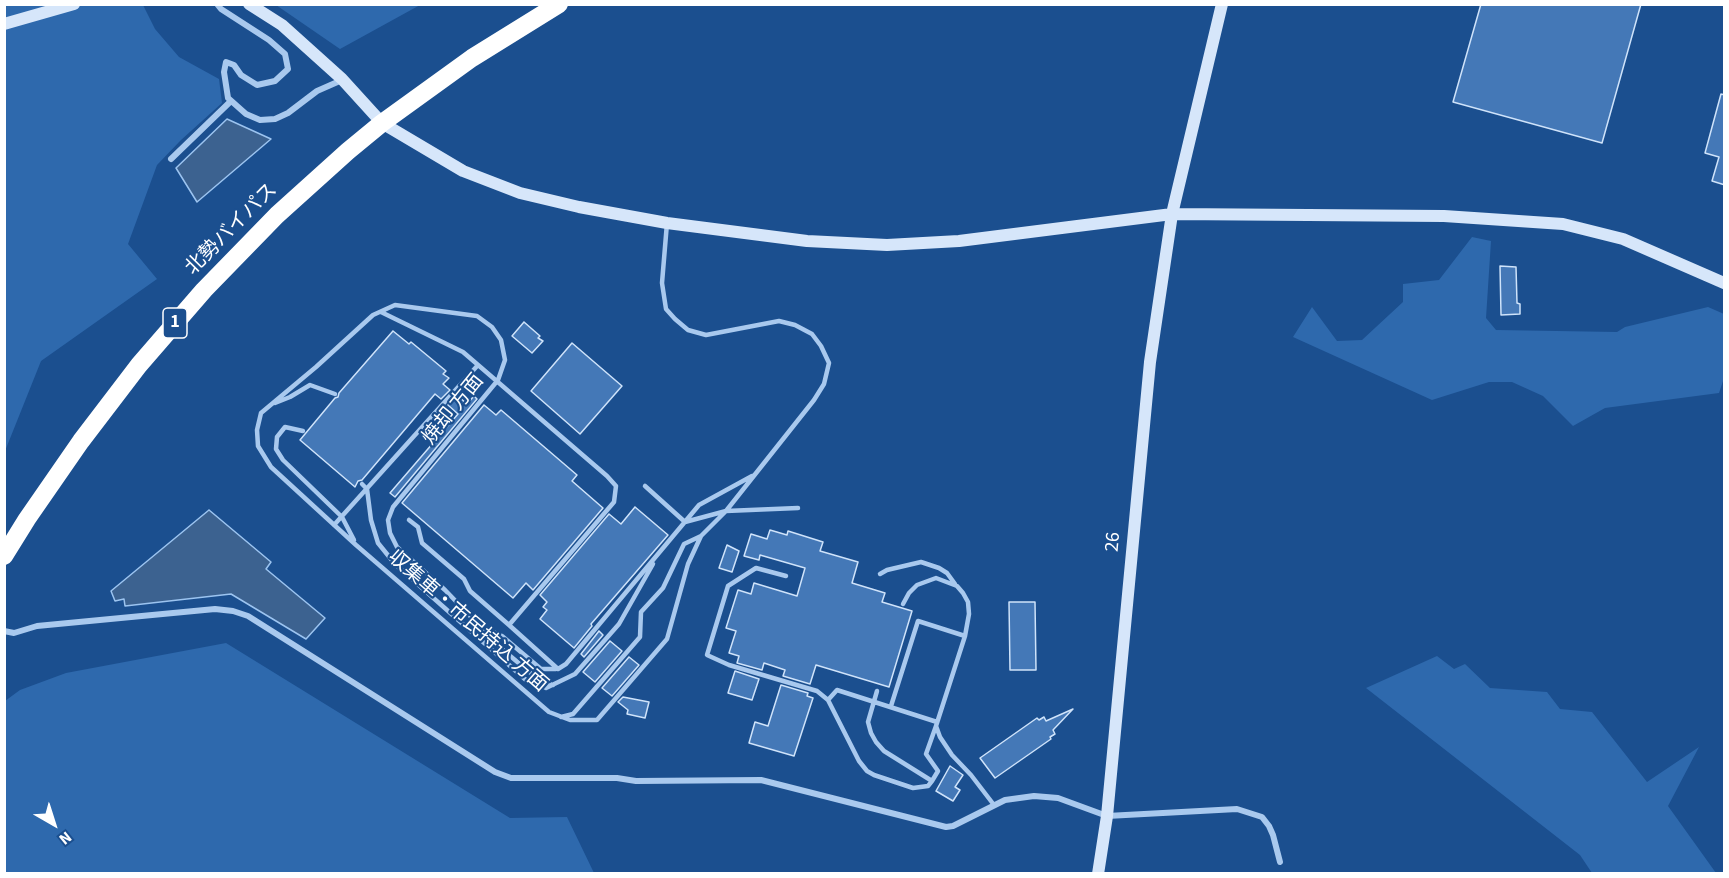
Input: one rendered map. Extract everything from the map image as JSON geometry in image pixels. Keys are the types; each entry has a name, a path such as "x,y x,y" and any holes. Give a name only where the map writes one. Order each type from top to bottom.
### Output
{"highway":[{"name":"北勢バイパス","path":"4,556 81,441 139,365 204,290 277,215 382,123 471,58 559,4"}],"street":[{"path":"4,24 74,4"},
{"path":"217,4 285,54 288,69 274,81 257,84 241,75 234,65 226,62 224,72 228,98 246,114 260,120 282,116 317,91 342,80"},
{"path":"249,4 282,25 342,80 382,123 464,171 520,192 579,207 667,223 807,241 887,245 959,241 1172,214 1444,216 1563,224 1623,238 1725,284"},
{"name":"26","path":"1098,873 1107,816 1150,362 1172,214 1222,4"},
{"path":"171,159 231,101"},
{"path":"4,631 14,633 37,626 214,609 233,611 248,616 495,772 511,778 617,778 636,781 761,780 946,827 953,826 1005,800 1034,796 1058,798 1107,816 1237,809 1262,817 1273,836 1280,862"}],"lane":[{"path":"561,717 573,714 640,637 641,612 663,588 684,544 701,536 726,512 814,400 824,384 829,363 812,334 795,325 779,321 706,335 688,330 675,319 666,309 662,283 667,223"},
{"name":"焼却 方面","path":"334,525 271,467 258,446 257,430 261,413 373,315 395,305 477,316 492,327 501,340 505,360 498,380 393,507 388,520 390,533 397,547 445,590 477,625"},
{"path":"381,312 463,352 616,486 614,502 509,625"},
{"path":"334,525 478,364"},
{"path":"272,405 310,385 335,394"},
{"path":"303,431 285,427 277,437 276,449 283,460 342,517 356,545"},
{"path":"394,447 400,453"},
{"path":"477,625 502,636 541,669 558,669 566,664 699,505 754,475"},
{"path":"362,484 367,489 370,520 378,543 395,564 526,680 546,688 575,674 619,624 659,553"},
{"path":"645,486 685,522"},
{"path":"685,522 726,512 798,508"},
{"path":"409,520 418,527 422,543 464,579 470,591 558,669"},
{"name":"収集車・市民持込 方面","path":"334,525 549,712 561,717"},
{"path":"561,717 570,720 597,720 667,639 688,564 701,536"},
{"path":"786,576 756,568 728,586 707,655 729,665 817,691 828,700 859,761 867,771 913,788 928,786 938,771 926,754 965,636 969,614 968,602 947,573 921,562 887,570 880,574"},
{"path":"903,604 909,592 927,580 936,578 957,586"},
{"path":"891,706 918,621 965,636"},
{"path":"477,625 539,680 553,684"},
{"path":"828,700 837,690 891,706 937,724"},
{"path":"877,691 868,722 876,742 884,751 932,781"},
{"path":"937,724 940,736 952,755 994,805"}],"shaded area":[{"path":"5,5 143,5 155,29 179,57 219,79 222,103 157,165 128,244 157,279 41,361 5,451"},
{"path":"276,5 420,5 340,49"},
{"path":"227,119 271,139 197,202 176,168"},
{"path":"1472,237 1491,241 1486,318 1496,330 1617,332 1625,327 1708,307 1724,314 1724,378 1719,393 1605,408 1573,426 1543,396 1512,382 1489,382 1432,400 1293,337 1312,307 1337,341 1362,340 1403,302 1403,284 1439,280"},
{"path":"209,510 271,562 266,569 325,618 306,639 231,594 125,606 124,599 115,601 111,591"},
{"path":"226,643 510,818 567,817 594,873 5,873 5,701 20,690 66,673"},
{"path":"1437,656 1454,669 1465,664 1490,688 1547,692 1560,709 1592,712 1647,782 1699,747 1668,806 1716,873 1592,873 1580,855 1366,688"}],"building":[{"path":"1481,4 1641,4 1602,143 1453,102"},
{"path":"1721,94 1725,95 1725,185 1712,181 1719,157 1705,153"},
{"path":"1500,266 1516,267 1517,303 1520,304 1520,314 1501,315"},
{"path":"524,322 543,341 532,353 512,336"},
{"path":"393,331 409,344 411,342 446,371 443,374 449,378 443,384 450,390 441,399 435,394 355,487 300,440"},
{"path":"572,343 622,386 580,434 531,391"},
{"path":"457,395 467,404 474,396 477,399 395,497 390,493 458,414 448,405"},
{"path":"484,405 496,415 501,410 577,475 572,481 603,508 533,590 526,583 513,598 402,503"},
{"path":"635,507 668,535 591,624 592,626 574,648 540,619 547,610 543,607 547,602 540,595 609,514 621,524"},
{"path":"770,530 787,535 788,531 823,542 820,551 858,562 852,583 885,593 882,602 912,611 889,687 816,665 810,684 783,676 785,670 764,663 762,670 737,663 739,656 729,653 736,631 726,628 738,590 751,594 754,583 797,596 805,568 760,555 759,560 744,556 751,534 767,539"},
{"path":"727,545 739,551 732,572 719,568"},
{"path":"1009,602 1035,602 1036,670 1010,670"},
{"path":"599,631 603,635 584,657 581,654"},
{"path":"610,641 622,651 595,682 583,672"},
{"path":"629,657 639,665 612,696 602,688"},
{"path":"735,671 759,679 752,700 728,693"},
{"path":"781,685 808,693 807,696 813,698 794,756 749,743 755,722 768,726"},
{"path":"623,697 649,702 645,718 627,714 628,710 618,702"},
{"path":"1073,709 1053,730 1055,734 1050,737 1051,739 995,778 980,758 1037,718 1039,720 1044,717 1046,721"},
{"path":"950,766 963,775 955,787 960,790 953,801 936,791"}]}
